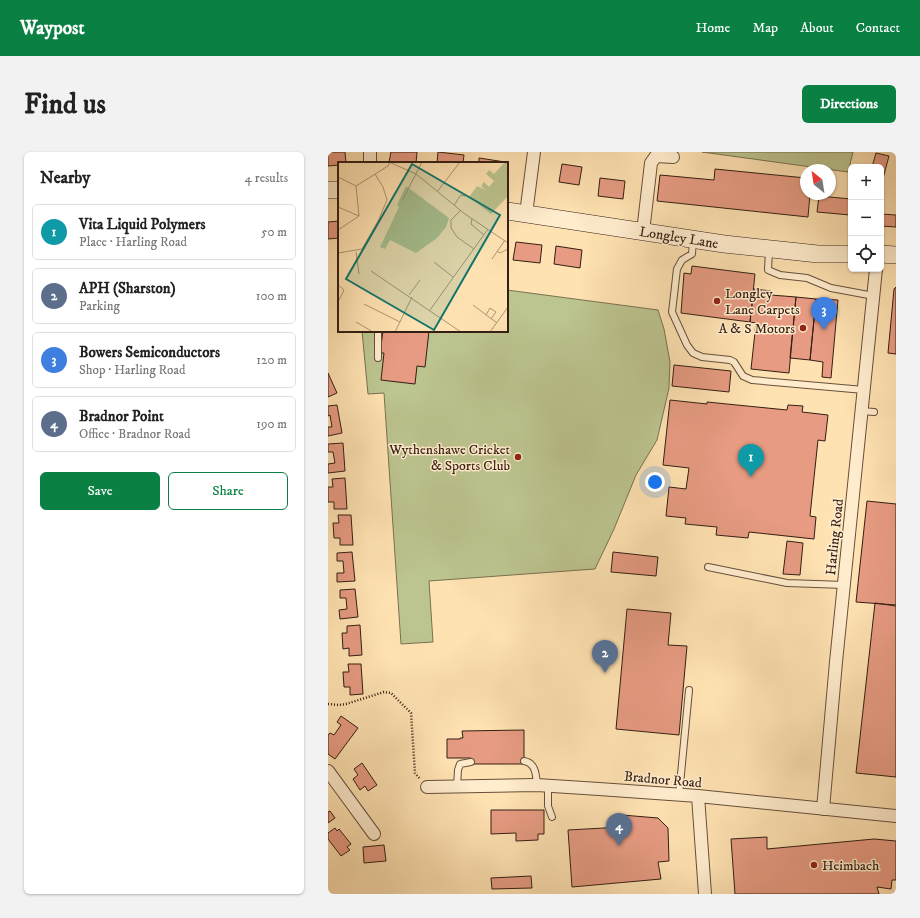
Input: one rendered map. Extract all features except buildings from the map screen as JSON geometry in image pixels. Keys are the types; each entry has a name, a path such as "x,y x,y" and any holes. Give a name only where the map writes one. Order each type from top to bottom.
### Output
{"street":[{"path":"526,214 534,152"},
{"path":"642,232 651,163 656,156 673,157"},
{"name":"Longley Lane","path":"508,211 642,232 770,249 818,254 848,254"},
{"path":"884,254 896,255"},
{"name":"Harling Road","path":"823,809 836,662 876,272"},
{"path":"328,771 374,834"},
{"name":"Bradnor Road","path":"428,787 542,785 698,796 896,816"},
{"path":"698,796 705,894"}],"lane":[{"path":"694,239 692,254 682,260 677,269 672,312 687,346 693,353 702,356 730,360 734,362 743,376 752,380 864,390"},
{"path":"770,249 768,270 780,275 807,278 831,288 874,296"},
{"path":"378,332 378,358"},
{"path":"862,410 874,412"},
{"path":"708,567 787,583 844,585"},
{"path":"679,795 689,690"},
{"path":"524,761 529,762 534,768 542,785 552,817"},
{"path":"457,786 460,764 471,762"}],"path":[{"path":"328,704 346,704 384,692 391,693 411,713 415,773 428,787"}],"green space":[{"path":"702,152 853,152 850,164 848,164 848,172 836,170 836,164 800,164 800,165"},
{"name":"Wythenshawe Cricket & Sports Club","path":"508,290 658,310 664,329 670,362 669,388 657,440 636,475 614,529 595,569 429,581 433,642 401,644 384,393 368,394 362,332 508,332"}],"place":[{"name":"Longley Lane Carpets","path":"717,301"},
{"name":"A & S Motors","path":"803,328"},
{"name":"Bowers Semiconductors","path":"824,330"},
{"name":"Wythenshawe Cricket & Sports Club","path":"518,457"},
{"name":"Vita Liquid Polymers","path":"751,477"},
{"name":"APH (Sharston)","path":"605,673"},
{"name":"Bradnor Point","path":"619,846"},
{"name":"Heimbach","path":"814,865"}]}
